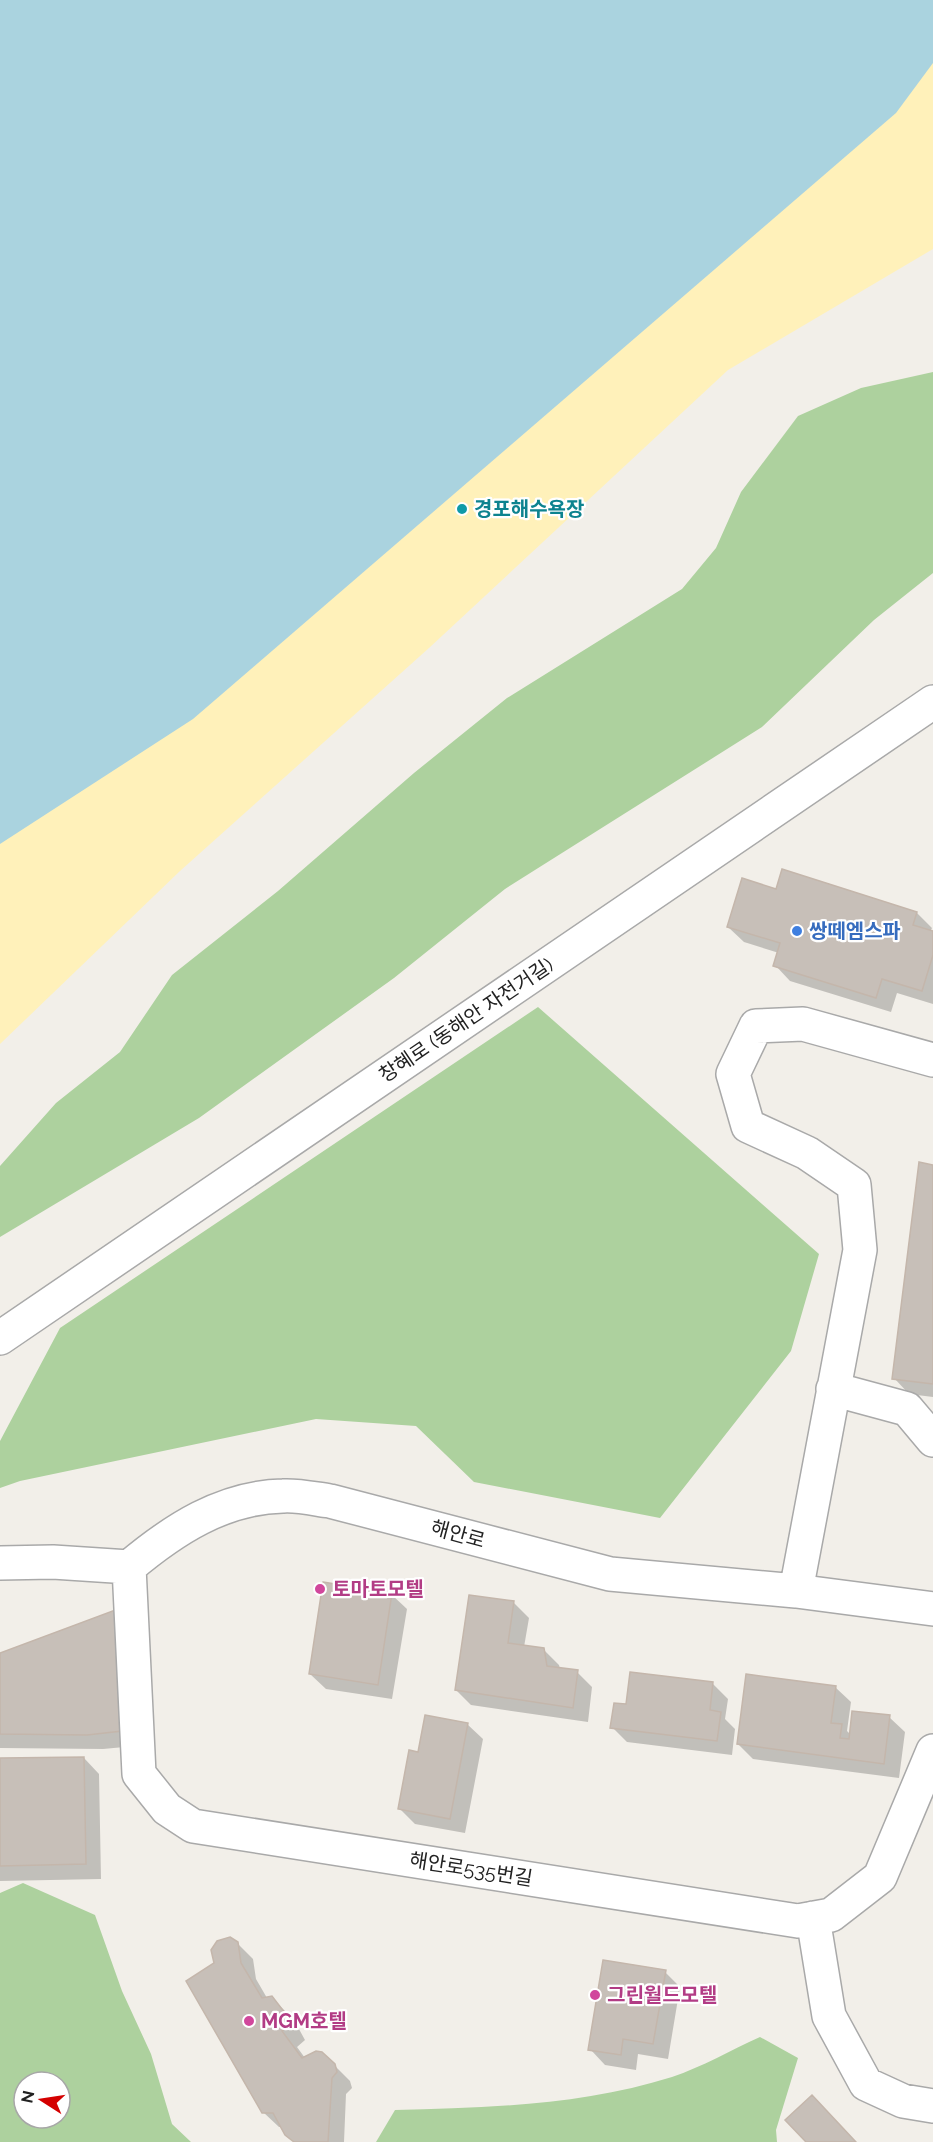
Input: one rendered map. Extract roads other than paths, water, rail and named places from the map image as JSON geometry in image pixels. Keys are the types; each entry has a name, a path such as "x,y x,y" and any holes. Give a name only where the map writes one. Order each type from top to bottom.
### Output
{"street":[{"name":"창혜로 (동해안 자전거길)","path":"0,1338 933,702"},
{"path":"796,1591 860,1250 854,1185 807,1153 748,1126 733,1074 756,1026 803,1024 933,1060"},
{"path":"833,1389 907,1409 933,1440"},
{"name":"해안로","path":"129,1567 164,1538 200,1518 228,1506 258,1498 285,1496 330,1501 610,1574 796,1591 933,1609"},
{"path":"0,1563 53,1562 129,1567"},
{"name":"해안로535번길","path":"129,1567 140,1774 167,1809 193,1826 798,1921 831,1915 880,1877 933,1751"},
{"path":"813,1918 829,2016 866,2084 903,2101 933,2106"}],"water":[{"path":"0,0 933,0 933,63 896,113 193,719 0,844"}],"place":[{"name":"경포해수욕장","path":"462,509"},
{"name":"쌍떼엠스파","path":"797,931"},
{"name":"토마토모텔","path":"320,1589"},
{"name":"그린월드모텔","path":"595,1995"},
{"name":"MGM호텔","path":"249,2021"}]}
